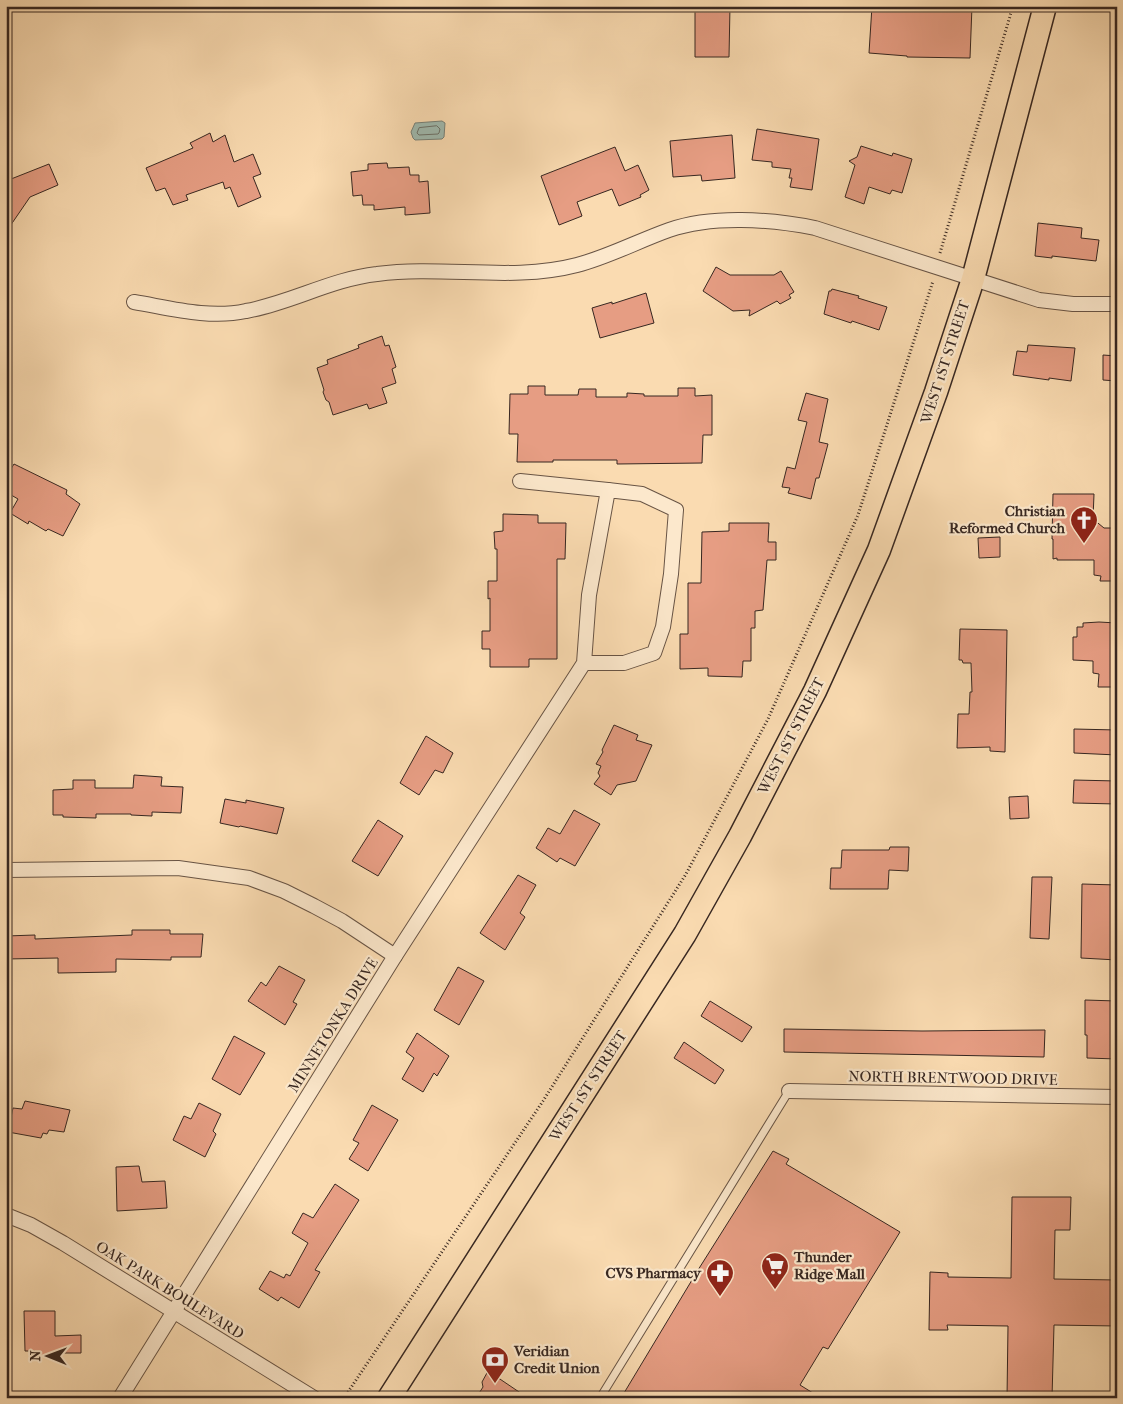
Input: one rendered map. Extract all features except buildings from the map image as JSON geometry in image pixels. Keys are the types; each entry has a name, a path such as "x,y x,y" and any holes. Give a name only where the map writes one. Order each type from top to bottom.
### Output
{"main road":[{"name":"WEST 1ST STREET","path":"389,1398 684,934 740,836 816,691 879,550 936,392 973,279 1045,6"}],"street":[{"path":"134,302 219,314 244,312 272,305 350,279 376,274 404,271 548,271 577,265 671,229 702,223 759,220 791,223 815,228 1039,300 1073,304 1117,304"},
{"path":"520,481 608,490 642,494 676,510 671,574 663,627 654,653 624,663 581,668 589,595 608,490"},
{"name":"MINNETONKA DRIVE","path":"120,1398 395,956 581,668"},
{"path":"6,870 178,868 249,878 284,891 314,906 342,921 395,956"},
{"name":"NORTH BRENTWOOD DRIVE","path":"789,1090 1117,1097"},
{"name":"OAK PARK BOULEVARD","path":"6,1215 31,1225 63,1243 314,1398"}],"lane":[{"path":"600,1398 789,1090"}],"path":[{"path":"344,1398 543,1101 686,874 768,719 858,515 928,296 1013,6"}],"water":[{"path":"442,121 445,123 444,137 442,139 415,140 413,138 411,132 415,123"}],"place":[{"name":"Christian Reformed Church","path":"1084,544"},
{"name":"Thunder Ridge Mall","path":"775,1290"},
{"name":"CVS Pharmacy","path":"720,1297"},
{"name":"Veridian Credit Union","path":"495,1384"}]}
